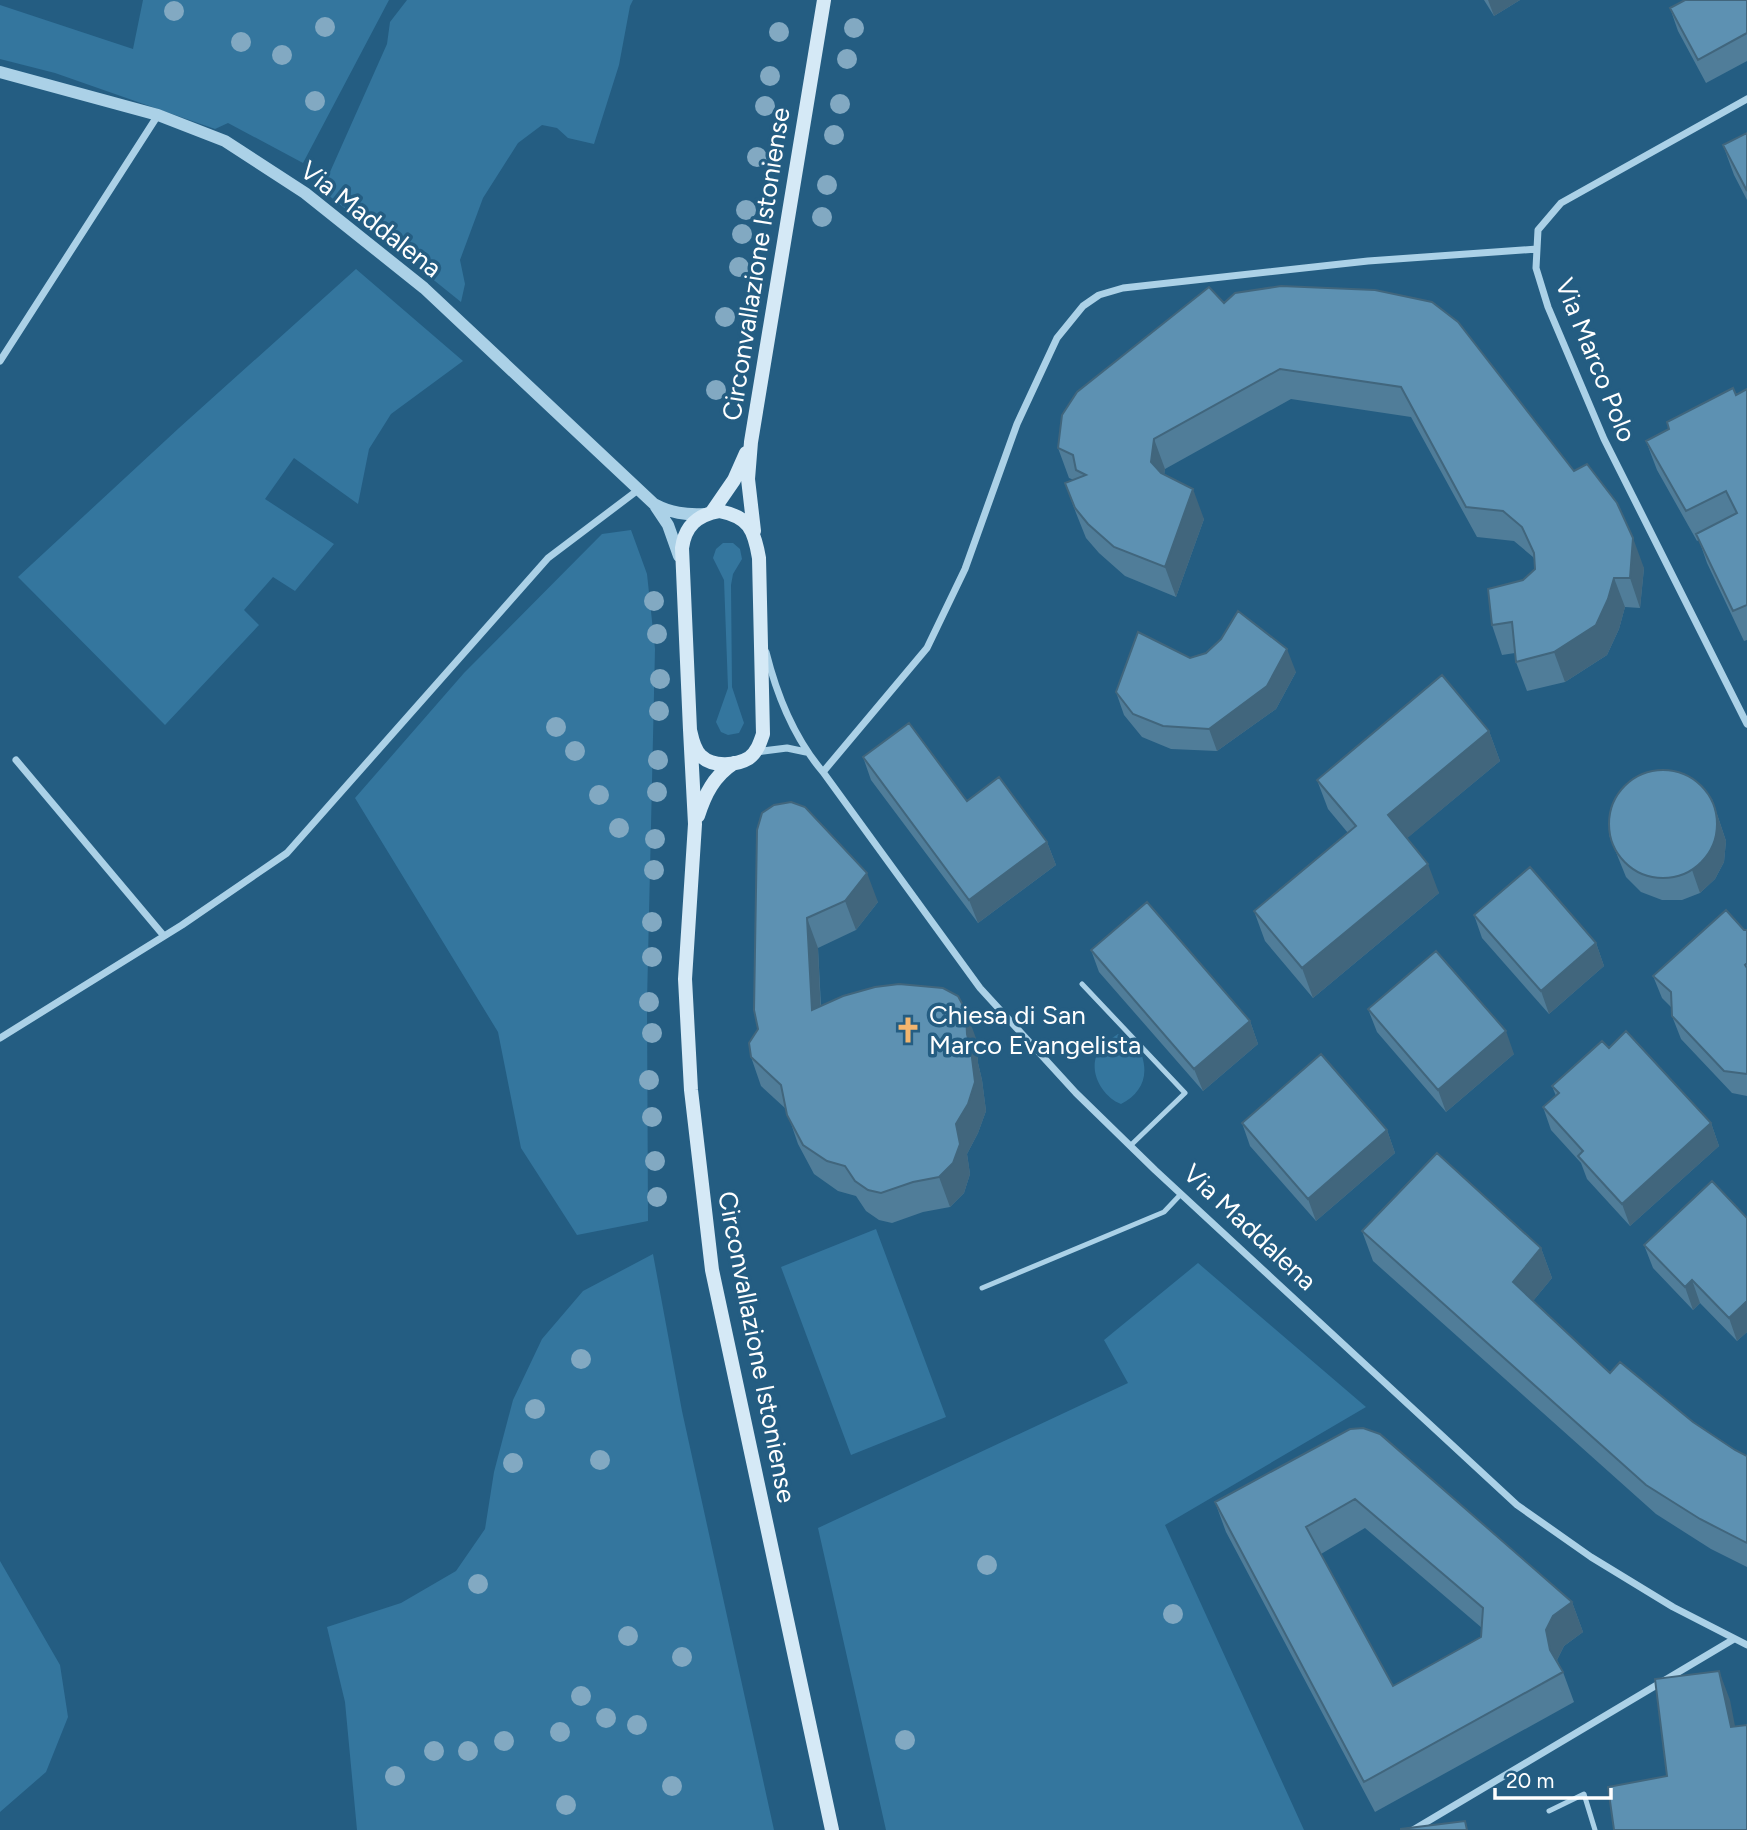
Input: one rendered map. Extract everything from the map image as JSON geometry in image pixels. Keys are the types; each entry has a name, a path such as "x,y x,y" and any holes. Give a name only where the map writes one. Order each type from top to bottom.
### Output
{"main road":[{"name":"Circonvallazione Istoniense","path":"755,752 763,734 759,558 748,479 751,442 824,0"},
{"path":"709,513 734,480 751,442"},
{"path":"695,824 682,567 684,533 692,523 709,513 719,511 734,514 747,522 755,536"},
{"path":"690,730 694,746 702,758 716,764 734,764"},
{"path":"695,824 714,779 723,770 750,758 755,752"},
{"name":"Circonvallazione Istoniense","path":"695,824 685,979 691,1090 712,1270 832,1830"}],"street":[{"name":"Via Maddalena","path":"0,72 158,115 225,141 318,203 424,288 654,504 671,513 709,513"},
{"name":"Via Marco Polo","path":"1747,99 1561,203 1538,230 1536,268 1548,307 1604,439 1747,724"},
{"path":"0,360 158,115"},
{"path":"823,772 927,648 965,569 1017,424 1046,359 1057,338 1083,306 1099,295 1123,288 1368,261 1538,249"},
{"path":"0,1038 164,936 287,853 548,558 638,490"},
{"name":"Via Maddalena","path":"654,504 676,542 682,567"},
{"name":"Via Maddalena","path":"761,632 784,709 806,752 980,988 1076,1093 1181,1194 1517,1505 1591,1557 1673,1607 1747,1644"},
{"path":"755,752 781,748 806,752"},
{"path":"16,760 164,936"},
{"path":"1413,1830 1734,1639"}],"lane":[{"path":"1082,984 1185,1093 1130,1146"},
{"path":"982,1288 1164,1212 1181,1194"},
{"path":"1549,1811 1584,1794 1595,1830"}],"shaded area":[{"path":"143,0 389,0 303,163 228,123 215,129 55,73 0,59 0,5 133,49"},
{"path":"407,0 633,0 619,65 594,144 568,138 557,128 542,125 518,143 483,198 460,260 465,284 461,302 322,190 387,44 390,22"},
{"path":"356,269 463,361 391,414 369,449 358,504 294,458 265,499 334,544 295,591 273,577 244,610 259,625 165,725 18,577"},
{"path":"631,530 647,574 655,649 647,1002 648,1221 577,1235 521,1148 498,1032 355,798 464,673 602,534"},
{"path":"723,543 733,543 740,549 742,559 733,574 731,585 732,687 744,723 739,733 728,735 721,732 716,722 728,688 724,580 713,558 716,549"},
{"path":"1118,1034 1137,1044 1144,1064 1143,1078 1138,1090 1121,1104 1106,1094 1095,1069 1098,1052"},
{"path":"876,1229 946,1417 851,1455 781,1267"},
{"path":"653,1254 682,1411 774,1830 357,1830 345,1702 327,1627 401,1603 456,1571 485,1529 494,1472 513,1400 542,1339 583,1291"},
{"path":"1198,1263 1366,1407 1165,1525 1304,1830 886,1830 818,1528 1128,1383 1104,1340"},
{"path":"0,1561 60,1665 68,1717 46,1772 0,1812"}],"building":[{"path":"1685,0 1747,0 1747,33 1698,60 1670,8"},
{"path":"1747,133 1747,191 1723,145"},
{"path":"1281,286 1375,290 1432,302 1458,322 1574,471 1587,464 1617,503 1633,538 1630,578 1614,578 1596,625 1554,652 1516,662 1512,622 1492,625 1488,589 1523,580 1535,569 1534,553 1522,527 1503,511 1466,507 1401,387 1280,369 1154,439 1151,462 1161,473 1193,489 1165,567 1114,547 1088,524 1075,508 1065,483 1086,475 1076,470 1073,455 1058,448 1062,415 1077,392 1209,287 1224,303 1235,293"},
{"path":"1733,388 1736,395 1747,389 1747,605 1733,611 1696,534 1737,513 1726,491 1686,511 1646,441 1669,429 1667,422"},
{"path":"1238,611 1287,649 1267,686 1209,729 1163,726 1133,714 1116,692 1138,632 1190,658 1206,653 1221,639"},
{"path":"1442,675 1489,731 1388,815 1428,864 1302,968 1254,911 1356,826 1317,780"},
{"path":"909,723 967,801 999,777 1047,842 969,900 863,757"},
{"path":"1663,770 1684,774 1701,786 1713,803 1717,824 1713,845 1701,862 1684,874 1663,878 1642,874 1625,862 1613,845 1609,824 1613,803 1625,786 1642,774"},
{"name":"Chiesa di San Marco Evangelista","path":"791,802 805,807 867,873 845,901 807,918 812,1010 843,996 899,984 943,988 958,996 966,1011 975,1082 968,1104 956,1124 960,1144 953,1163 939,1177 881,1193 868,1190 855,1181 845,1166 827,1161 803,1145 787,1115 781,1085 751,1057 749,1043 758,1029 754,1010 757,830 762,813 774,805"},
{"path":"1530,867 1596,943 1541,991 1474,915"},
{"path":"1147,902 1250,1021 1194,1069 1091,950"},
{"path":"1726,910 1747,930 1747,1074 1724,1071 1672,1016 1671,992 1653,976"},
{"path":"1436,951 1506,1031 1438,1090 1368,1009"},
{"path":"1626,1031 1711,1123 1622,1204 1578,1156 1583,1151 1543,1107 1559,1093 1552,1086 1602,1041 1609,1048"},
{"path":"1321,1054 1387,1130 1308,1199 1242,1123"},
{"path":"1437,1153 1541,1248 1513,1282 1610,1373 1620,1362 1693,1422 1747,1456 1747,1543 1700,1519 1646,1485 1362,1231"},
{"path":"1712,1181 1747,1218 1747,1301 1729,1318 1692,1280 1685,1287 1644,1245"},
{"path":"1363,1428 1380,1434 1572,1602 1553,1616 1546,1630 1550,1650 1563,1672 1364,1782 1215,1502 1350,1429","holes":["1355,1499 1483,1608 1481,1637 1393,1686 1306,1527"]},
{"path":"1719,1671 1731,1727 1747,1725 1747,1830 1614,1830 1608,1787 1667,1776 1655,1679"},
{"path":"1465,1821 1467,1830 1401,1830 1401,1829"}],"place":[{"name":"Chiesa di San Marco Evangelista","path":"908,1030"}]}
